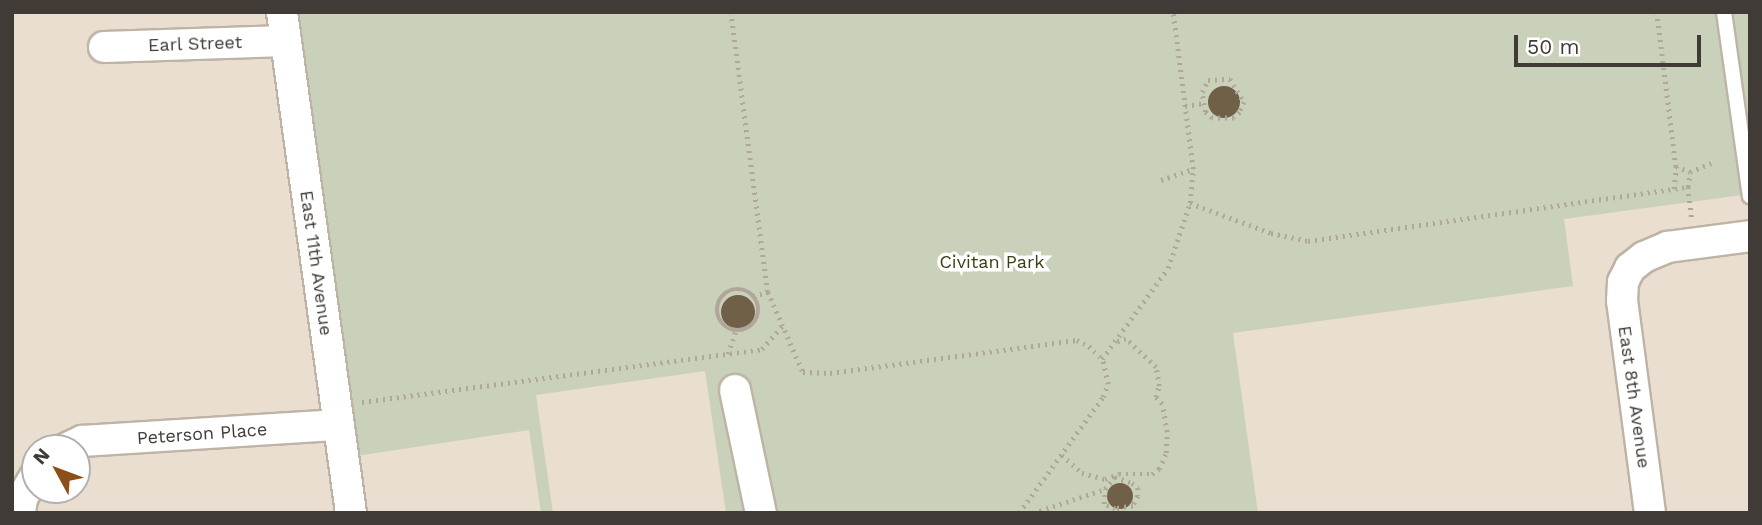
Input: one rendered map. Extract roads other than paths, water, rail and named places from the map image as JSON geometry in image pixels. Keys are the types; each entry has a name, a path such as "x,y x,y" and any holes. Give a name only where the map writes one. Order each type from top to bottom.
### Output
{"street":[{"name":"East 11th Avenue","path":"282,12 351,513"},
{"name":"Earl Street","path":"104,47 286,41"},
{"name":"East 8th Avenue","path":"1650,513 1622,302 1623,282 1630,268 1644,257 1668,247 1750,236"},
{"path":"735,390 761,513"},
{"name":"Peterson Place","path":"91,440 339,425"}],"lane":[{"path":"1724,12 1750,196"}],"park label":[{"name":"Civitan Park","path":"992,262"}]}
